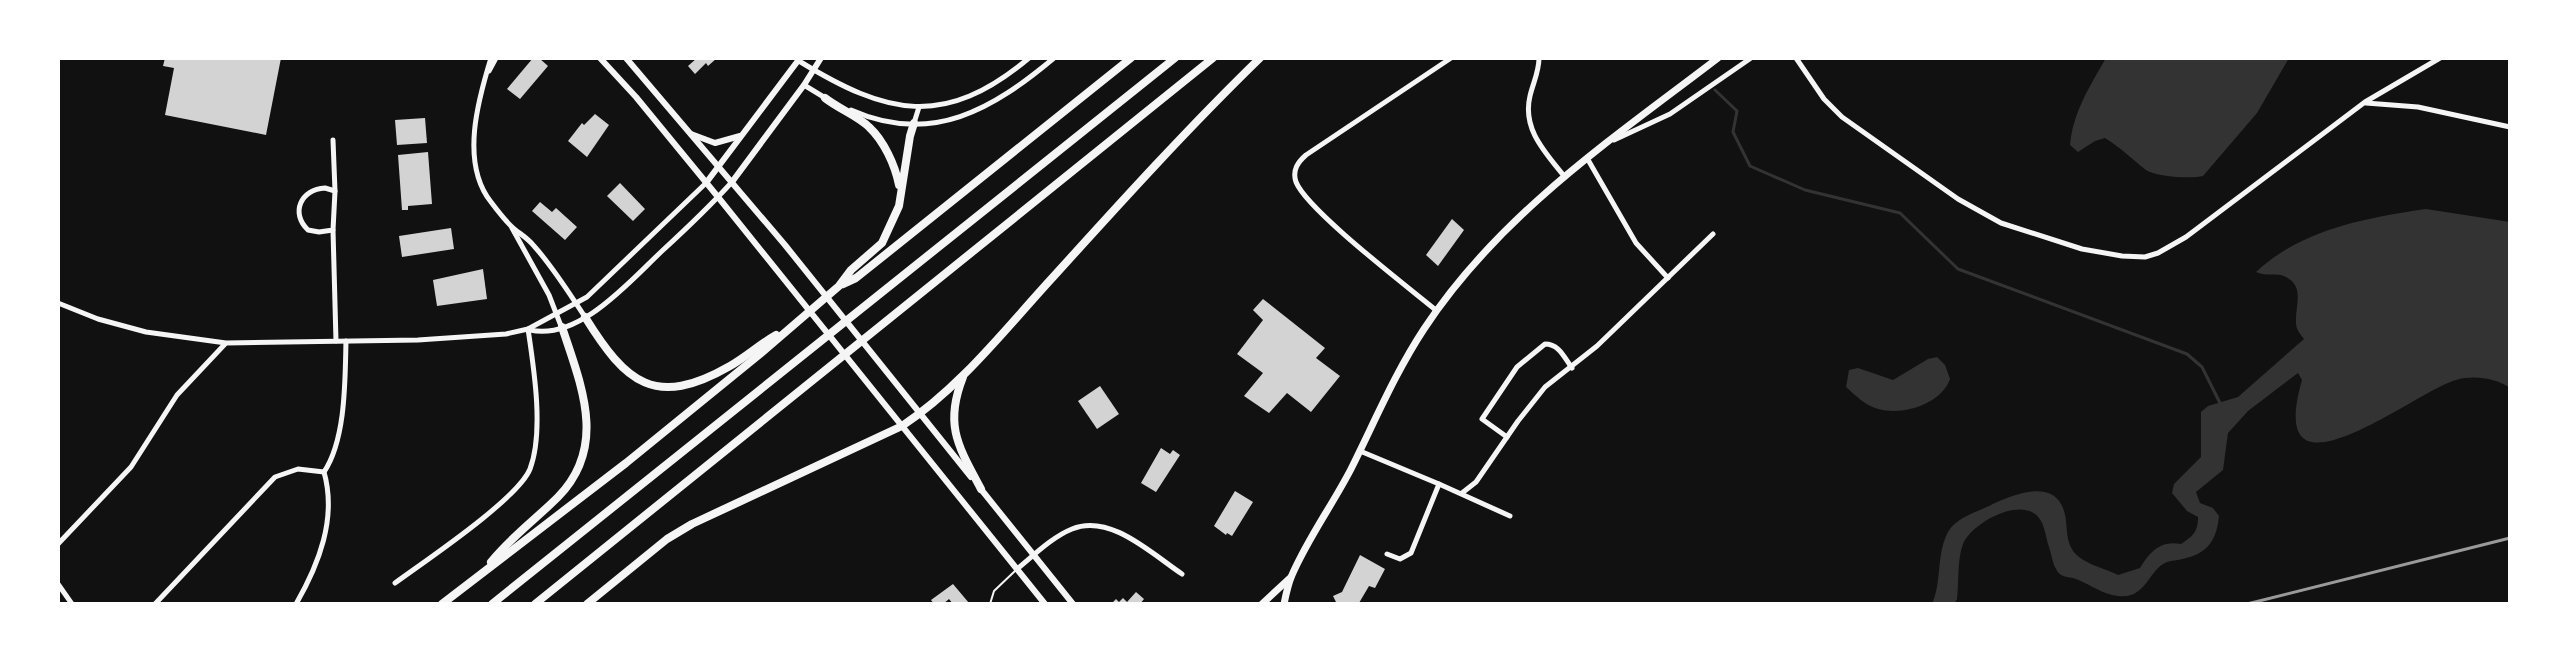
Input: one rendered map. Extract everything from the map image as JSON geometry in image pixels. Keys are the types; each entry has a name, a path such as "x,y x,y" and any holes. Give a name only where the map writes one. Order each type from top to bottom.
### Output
{"highway":[{"path":"839,286 856,278 1131,58"},
{"path":"492,604 1175,58"},
{"path":"535,604 1213,58"},
{"path":"587,604 667,539 692,524 902,426 920,414 964,375 1185,131 1260,58"},
{"path":"825,98 842,112 869,126 881,142 897,175 900,193"},
{"path":"442,604 626,463 760,354 839,286 851,270 876,249 888,234 899,206 914,123"},
{"path":"585,317 609,355 622,369 649,384 662,387 686,385 709,377 788,329"},
{"path":"480,575 511,537 560,495 581,464 588,432 586,411 562,327"},
{"path":"964,375 953,408 954,431 981,489"}],"main road":[{"path":"600,58 718,197 1045,604"},
{"path":"626,58 732,182 1073,604"},
{"path":"732,182 821,58"},
{"path":"1284,604 1290,578 1405,360 1437,311 1499,237 1564,176 1718,58"},
{"path":"706,183 799,59"},
{"path":"691,134 715,143 743,135"},
{"path":"1262,604 1290,578"}],"street":[{"path":"493,58 483,83 476,130 478,176 485,195 512,227 536,247 585,317"},
{"path":"799,59 869,98 888,104 919,107 946,104 976,94 1029,58"},
{"path":"804,85 873,119 941,122 979,111 1007,96 1054,58"},
{"path":"1437,311 1315,207 1297,184 1295,175 1299,161 1306,155 1451,58"},
{"path":"1539,58 1528,104 1529,121 1536,139 1564,176"},
{"path":"1606,144 1662,119 1751,58"},
{"path":"1796,58 1824,99 1842,117 1958,199 2001,223 2036,236 2082,249 2145,257 2171,246 2365,102 2440,58"},
{"path":"2365,102 2418,107 2510,127"},
{"path":"914,123 919,107"},
{"path":"333,140 336,341"},
{"path":"1587,158 1636,243 1668,278"},
{"path":"528,329 544,333 562,327 611,300 732,182"},
{"path":"58,303 134,329 170,337 226,343 487,336 528,329 576,304 612,275 706,183"},
{"path":"333,230 308,230 300,220 299,208 303,197 315,189 335,191"},
{"path":"512,227 562,327"},
{"path":"1462,493 1476,482 1545,387 1572,368 1713,234"},
{"path":"395,583 503,500 529,472 536,447 528,329"},
{"path":"296,604 309,582 325,536 329,498 324,472 331,462 341,413 346,341"},
{"path":"58,544 131,467 177,395 226,343"},
{"path":"1507,437 1482,419 1517,367 1545,344 1552,344 1572,368"},
{"path":"1360,450 1510,516"},
{"path":"155,604 275,477 298,469 324,472"},
{"path":"1387,554 1400,559 1411,553 1439,484"},
{"path":"1017,569 1068,530 1089,524 1111,529 1182,574"},
{"path":"58,585 72,604"}],"lane":[{"path":"990,604 994,591 1017,569"}],"shaded area":[{"path":"2106,58 2289,58 2257,113 2203,176 2191,177 2166,176 2146,170 2105,138 2078,152 2070,145 2078,110"},
{"path":"2426,209 2510,222 2510,388 2484,378 2456,380 2349,435 2323,442 2304,438 2296,419 2302,380 2298,373 2248,411 2228,433 2223,470 2196,492 2200,503 2213,508 2219,516 2214,536 2199,553 2163,564 2133,594 2112,595 2061,575 2054,566 2039,518 2021,509 2010,511 1986,520 1963,544 1954,604 1932,604 1944,541 1951,527 1966,516 2019,494 2041,491 2059,500 2074,552 2118,575 2140,568 2161,546 2181,544 2189,539 2196,530 2198,517 2187,511 2172,493 2174,484 2201,457 2201,412 2208,406 2238,397 2304,339 2296,325 2298,297 2292,281 2283,276 2256,272 2274,257 2314,236 2358,222"},
{"path":"1937,357 1945,365 1950,379 1938,395 1920,406 1899,411 1878,409 1865,403 1846,387 1849,370 1858,368 1893,380"}],"building":[{"path":"165,58 281,58 266,135 165,115 174,68 163,66"},
{"path":"533,58 539,58 548,66 520,99 507,89"},
{"path":"697,58 717,58 708,66 706,63 695,74 688,66"},
{"path":"595,114 609,125 587,157 568,141 582,123 584,125"},
{"path":"425,118 427,143 397,145 395,120"},
{"path":"428,152 432,204 408,206 408,210 402,210 398,155"},
{"path":"620,183 645,209 633,221 607,196"},
{"path":"540,202 552,212 556,208 577,227 565,240 532,211"},
{"path":"1452,219 1464,230 1438,266 1426,255"},
{"path":"451,228 454,249 402,257 399,236"},
{"path":"483,269 487,299 437,306 433,280"},
{"path":"1263,299 1325,348 1316,358 1340,376 1311,412 1287,393 1269,413 1244,396 1263,373 1237,354 1263,320 1253,310"},
{"path":"1100,386 1119,414 1097,429 1078,401"},
{"path":"1161,448 1170,454 1173,450 1180,455 1156,492 1141,483"},
{"path":"1235,491 1253,502 1232,536 1214,526"},
{"path":"1360,555 1385,569 1375,588 1369,586 1359,603 1337,604 1333,596 1342,592"},
{"path":"953,584 969,603 953,604 949,599 943,604 934,604 931,600"},
{"path":"1136,592 1144,599 1140,604 1111,604 1123,598 1127,602"}],"waterway":[{"path":"1715,90 1737,111 1733,132 1750,166 1805,190 1900,213 1958,269 2187,354 2202,367 2220,403"}],"railway":[{"path":"2247,604 2510,538"}]}
